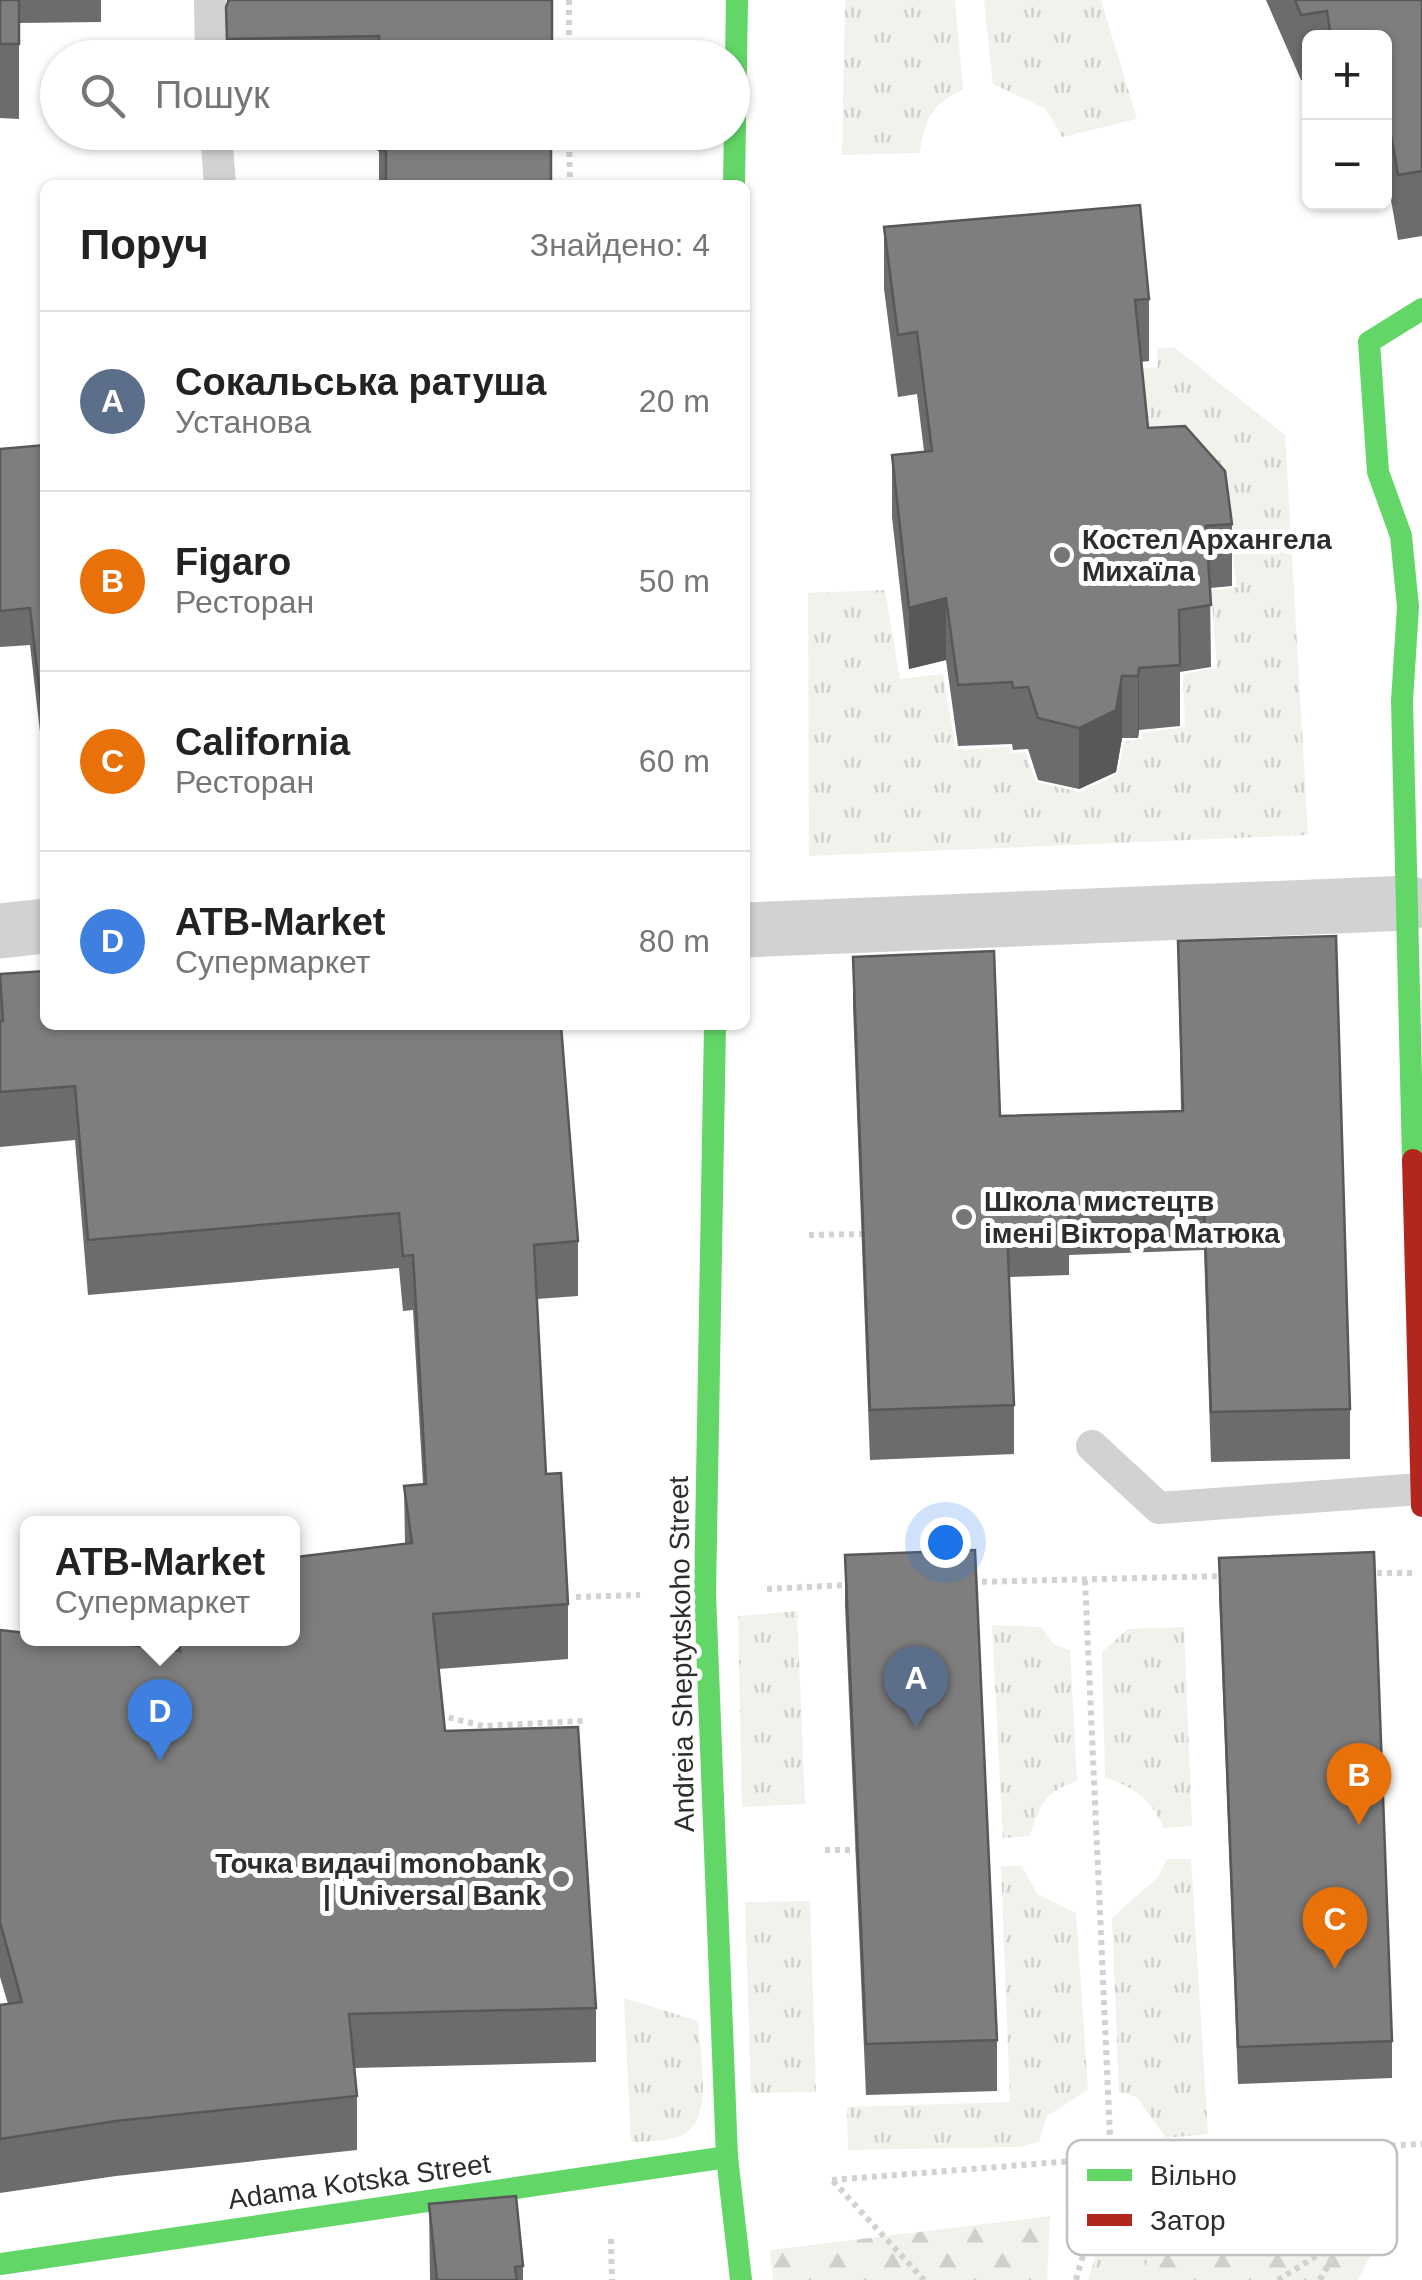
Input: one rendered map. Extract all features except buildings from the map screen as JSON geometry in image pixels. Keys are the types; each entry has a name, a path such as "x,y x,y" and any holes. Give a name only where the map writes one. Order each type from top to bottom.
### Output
{"street":[{"path":"736,40 737,0"},
{"path":"734,180 735,150"},
{"path":"1421,1498 1402,701 1411,546 1378,472 1370,419 1369,342 1422,309"},
{"path":"750,930 1409,904"},
{"path":"0,931 40,927"},
{"name":"Andreia Sheptytskoho Street","path":"714,1030 705,1594 727,2157 741,2280"},
{"name":"Adama Kotska Street","path":"0,2264 727,2157"}],"lane":[{"path":"210,0 211,40"},
{"path":"217,150 220,180"},
{"path":"1092,1446 1159,1508 1421,1498"}],"path":[{"path":"569,0 569,40"},
{"path":"570,150 570,180"},
{"path":"809,1235 862,1234"},
{"path":"1361,1573 1422,1573"},
{"path":"952,1582 1243,1576"},
{"path":"1085,1580 1109,2140"},
{"path":"576,1597 856,1585"},
{"path":"436,1714 483,1726 586,1720"},
{"path":"469,1736 483,1726"},
{"path":"824,1850 856,1850"},
{"path":"1397,2146 1422,2144"},
{"path":"924,2280 832,2180 1067,2161"},
{"path":"611,2238 612,2280"},
{"path":"1076,2280 1083,2255"},
{"path":"1278,2280 1318,2255"},
{"path":"1320,2280 1334,2255"}],"green space":[{"path":"845,0 955,0 963,90 943,101 931,114 920,153 842,155"},
{"path":"984,0 1101,0 1137,119 1062,137 1046,109 993,84"},
{"path":"1174,347 1285,435 1308,835 809,856 808,593 885,590 900,679 943,674 956,750 1010,747 1011,753 1025,752 1036,782 1080,792 1118,774 1124,742 1142,739 1142,733 1185,727 1183,674 1217,668 1211,591 1237,587 1227,518 1153,483 1142,369 1158,367 1157,349"},
{"path":"797,1611 805,1804 742,1807 738,1616"},
{"path":"992,1625 1041,1627 1053,1644 1070,1650 1077,1781 1045,1801 1030,1836 1003,1838"},
{"path":"1184,1627 1192,1826 1164,1828 1141,1796 1105,1778 1102,1652 1128,1629"},
{"path":"1167,1859 1191,1859 1208,2134 1166,2138 1137,2097 1119,2092 1112,1918 1158,1877"},
{"path":"1001,1866 1022,1866 1037,1894 1076,1913 1088,2090 1047,2116 1039,2142 1019,2147 848,2150 847,2107 1010,2102"},
{"path":"810,1901 816,2092 751,2093 745,1902"},
{"path":"624,1998 698,2021 702,2103 690,2130 678,2137 631,2142"},
{"path":"1050,2216 1047,2280 773,2280 770,2250"},
{"path":"1096,2255 1149,2255 1143,2280 1088,2280"},
{"path":"1149,2255 1371,2255 1358,2280 1143,2280"}],"traffic: fast":[{"path":"736,40 737,0"},
{"path":"734,180 735,150"},
{"path":"1413,1160 1402,701 1408,607 1401,536 1378,472 1369,342 1422,309"},
{"path":"715,1030 705,1594 727,2157 741,2280"},
{"path":"0,2264 727,2157"}],"traffic: jam":[{"path":"1413,1160 1422,1506"}],"place":[{"name":"Костел Архангела Михаїла","path":"1062,555"},
{"name":"Школа мистецтв імені Віктора Матюка","path":"964,1217"},
{"name":"Сокальська ратуша","path":"916,1728"},
{"name":"ATB-Market","path":"160,1761"},
{"name":"Figaro","path":"1359,1825"},
{"name":"Точка видачі monobank | Universal Bank","path":"561,1879"},
{"name":"California","path":"1335,1969"}]}
